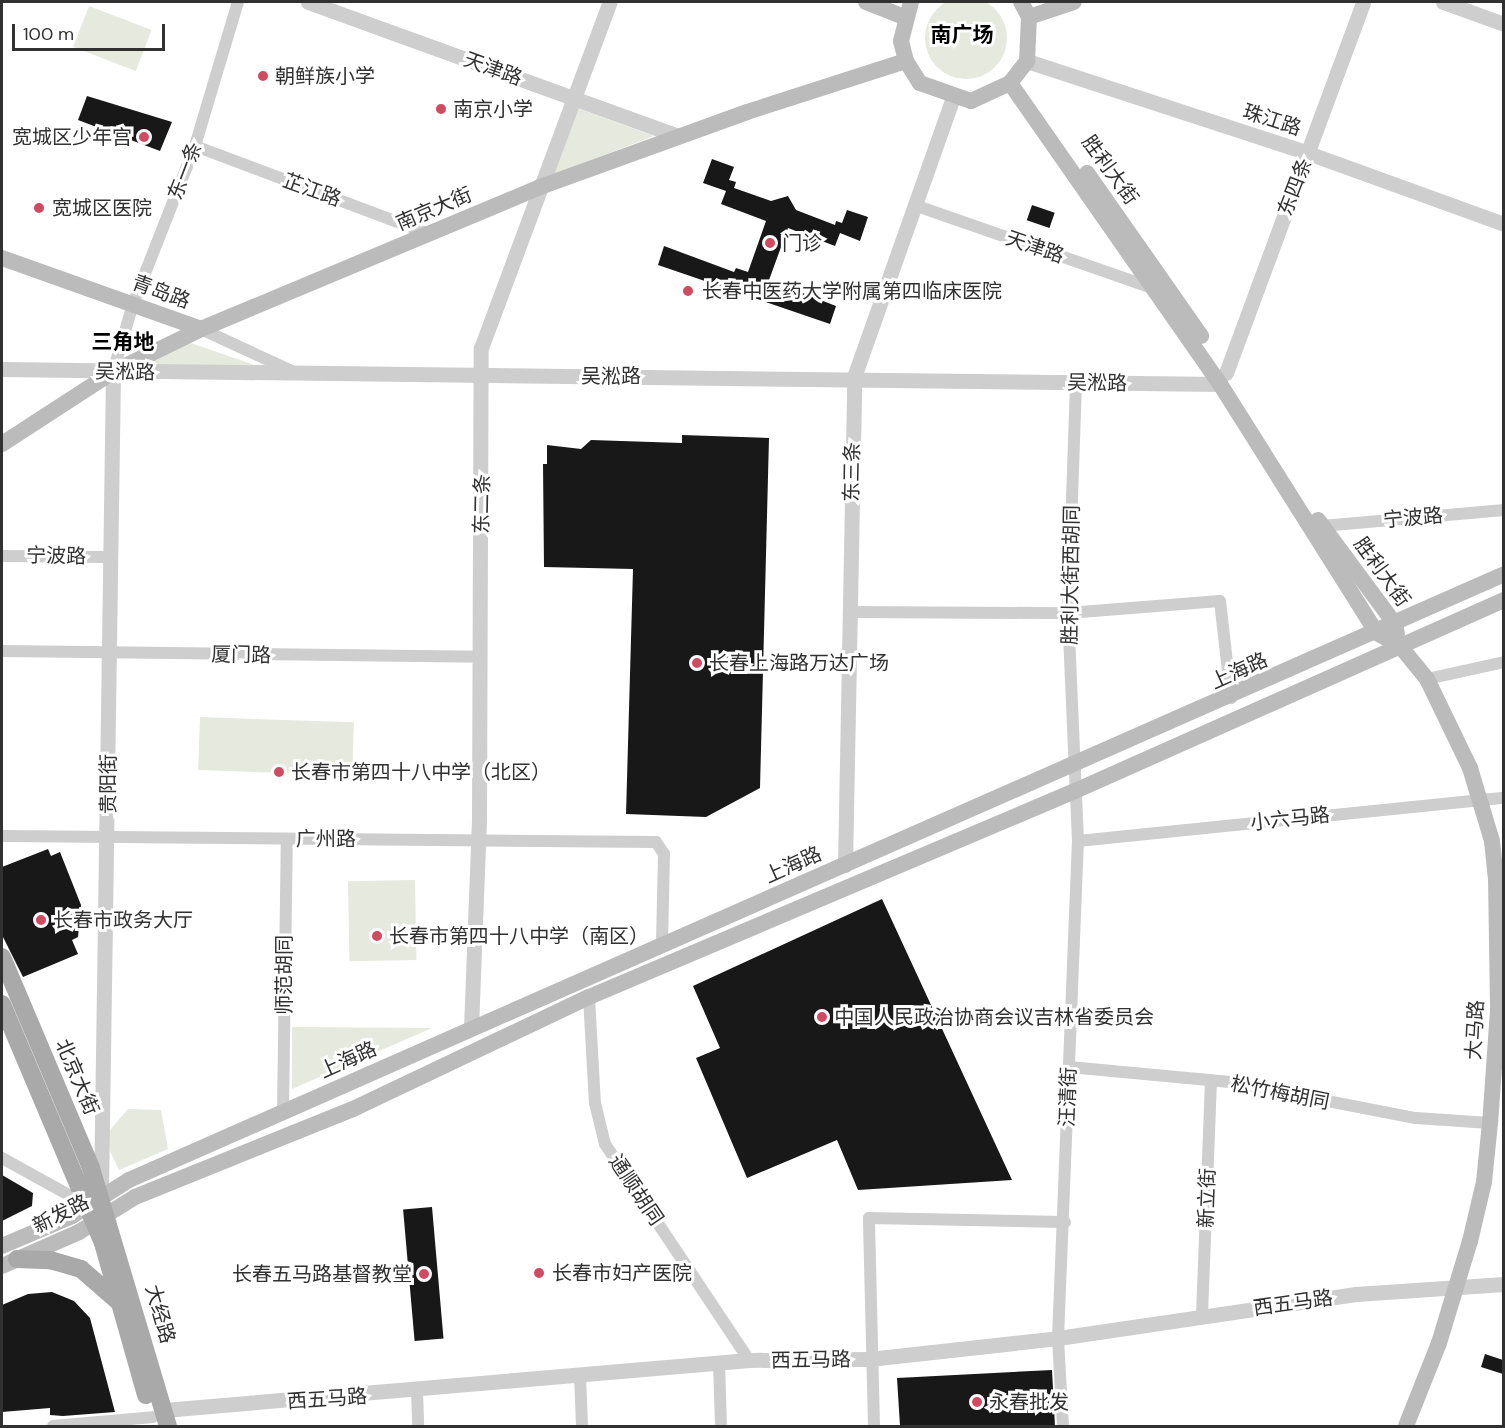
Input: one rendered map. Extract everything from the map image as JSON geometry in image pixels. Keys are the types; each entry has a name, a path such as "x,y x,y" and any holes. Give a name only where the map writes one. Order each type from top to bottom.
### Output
{"main road":[{"path":"866,2 907,9 901,41 906,61 920,83 971,102 1014,80 1027,61 1029,17 1021,2"},
{"path":"1029,17 1074,2"},
{"name":"南京大街","path":"2,444 113,372 201,329 540,187 679,136 906,61"},
{"name":"胜利大街","path":"1014,80 1153,288 1223,379 1377,633 1400,646"},
{"name":"胜利大街","path":"1014,80 1223,379 1322,526 1395,624 1400,646"},
{"name":"青岛路","path":"2,258 201,329"},
{"name":"上海路","path":"98,1210 283,1112 845,865 1073,768 1377,633 1503,574"},
{"name":"上海路","path":"98,1210 353,1109 589,997 1075,791 1503,600"},
{"name":"大马路","path":"1400,646 1427,679 1470,768 1492,841 1496,878 1501,1010 1484,1182 1456,1287 1406,1426"},
{"name":"北京大街","path":"2,957 98,1210"},
{"name":"北京大街","path":"2,1004 7,1031 98,1210"},
{"name":"新发路","path":"2,1246 98,1210"},
{"name":"新发路","path":"9,1262 98,1210"},
{"name":"大经路","path":"98,1210 121,1305 160,1420"},
{"name":"大经路","path":"98,1210 160,1420"},
{"path":"9,1262 50,1260 81,1269 121,1305"}],"street":[{"name":"东一条","path":"113,372 133,304 195,146 238,2"},
{"name":"天津路","path":"308,2 679,136"},
{"name":"东二条","path":"471,1028 480,657 484,376 481,348 572,98 610,2"},
{"name":"东四条","path":"1223,379 1363,2"},
{"path":"1443,2 1503,24"},
{"name":"珠江路","path":"1027,61 1308,153 1503,224"},
{"name":"东三条","path":"845,865 854,377 917,206 954,97"},
{"name":"芷江路","path":"195,146 429,234"},
{"name":"天津路","path":"917,206 1153,288"},
{"name":"青岛路","path":"201,329 303,376"},
{"name":"吴淞路","path":"2,369 303,376 854,377 1076,383 1223,379"},
{"name":"贵阳街","path":"98,1210 107,838 113,372"},
{"name":"胜利大街西胡同","path":"1073,768 1068,613 1076,383"},
{"name":"宁波路","path":"1322,526 1503,510"},
{"name":"宁波路","path":"2,556 110,557"},
{"path":"849,612 1068,613 1220,601 1231,698"},
{"name":"厦门路","path":"2,651 108,655 480,657"},
{"path":"1427,679 1503,662"},
{"name":"汪清街","path":"1063,1426 1058,1338 1065,1222 1077,841 1073,768"},
{"name":"小六马路","path":"1077,841 1503,798"},
{"name":"广州路","path":"2,836 650,841 664,854 662,945"},
{"name":"师范胡同","path":"283,1112 287,839"},
{"name":"通顺胡同","path":"589,997 595,1103 605,1144 749,1360"},
{"name":"松竹梅胡同","path":"1069,1067 1211,1080 1416,1118 1490,1123"},
{"name":"新立街","path":"1202,1315 1211,1080"},
{"path":"2,1158 98,1210"},
{"path":"874,1426 869,1359 869,1218 1065,1222"},
{"name":"西五马路","path":"160,1420 580,1374 749,1360 869,1359 1058,1338 1356,1294 1503,1284"},
{"path":"719,1363 721,1426"},
{"path":"580,1374 582,1426"},
{"path":"417,1391 418,1426"},
{"path":"53,1426 160,1420"}],"shaded area":[{"path":"966,-3 982,0 995,9 1004,22 1007,38 1004,54 995,67 982,76 966,79 950,76 937,67 928,54 925,38 928,22 937,9 950,0"},
{"path":"89,6 152,30 136,71 73,47"},
{"path":"577,108 654,136 553,175"},
{"path":"185,341 269,370 119,371"},
{"path":"200,717 354,722 352,775 198,770"},
{"path":"415,880 416,960 349,961 348,881"},
{"path":"292,1027 432,1028 292,1089"},
{"path":"128,1109 161,1110 168,1149 119,1170 110,1151 109,1131"}],"building":[{"name":"宽城区少年宫","path":"87,96 172,122 160,151 78,120"},
{"name":"门诊","path":"712,159 734,167 729,180 736,182 734,188 771,201 788,196 796,210 835,225 836,221 842,223 847,210 868,217 860,241 840,233 835,246 788,228 769,280 836,306 830,324 658,265 664,246 734,272 736,268 748,272 766,221 721,204 726,191 703,183"},
{"path":"1032,205 1055,213 1049,228 1027,220"},
{"name":"长春上海路万达广场","path":"682,435 769,438 760,788 706,817 626,814 633,569 544,567 543,464 547,464 547,445 581,449 591,440 682,443"},
{"name":"长春市政务大厅","path":"48,849 51,856 60,852 81,905 78,937 72,940 78,954 23,977 2,935 2,867"},
{"name":"中国人民政治协商会议吉林省委员会","path":"882,899 1012,1180 858,1190 837,1140 747,1178 696,1058 720,1048 693,986"},
{"path":"2,1175 33,1193 32,1206 2,1221"},
{"name":"长春五马路基督教堂","path":"432,1207 444,1338 415,1341 403,1210"},
{"path":"52,1292 74,1301 90,1318 115,1412 63,1416 50,1415 50,1408 2,1412 2,1305 28,1294"},
{"path":"1485,1354 1503,1360 1503,1374 1481,1367"},
{"name":"永春批发","path":"1052,1370 1055,1426 900,1426 897,1378"}],"place":[{"name":"朝鲜族小学","path":"263,76"},
{"name":"南京小学","path":"441,109"},
{"name":"宽城区少年宫","path":"144,137"},
{"name":"宽城区医院","path":"39,208"},
{"name":"门诊","path":"770,243"},
{"name":"长春中医药大学附属第四临床医院","path":"688,291"},
{"name":"长春上海路万达广场","path":"697,663"},
{"name":"长春市第四十八中学（北区）","path":"279,772"},
{"name":"长春市政务大厅","path":"41,920"},
{"name":"长春市第四十八中学（南区）","path":"377,936"},
{"name":"中国人民政治协商会议吉林省委员会","path":"822,1017"},
{"name":"长春市妇产医院","path":"539,1273"},
{"name":"长春五马路基督教堂","path":"424,1274"},
{"name":"永春批发","path":"977,1402"}],"district":[{"name":"南广场","path":"962,35"},
{"name":"三角地","path":"123,342"}]}
